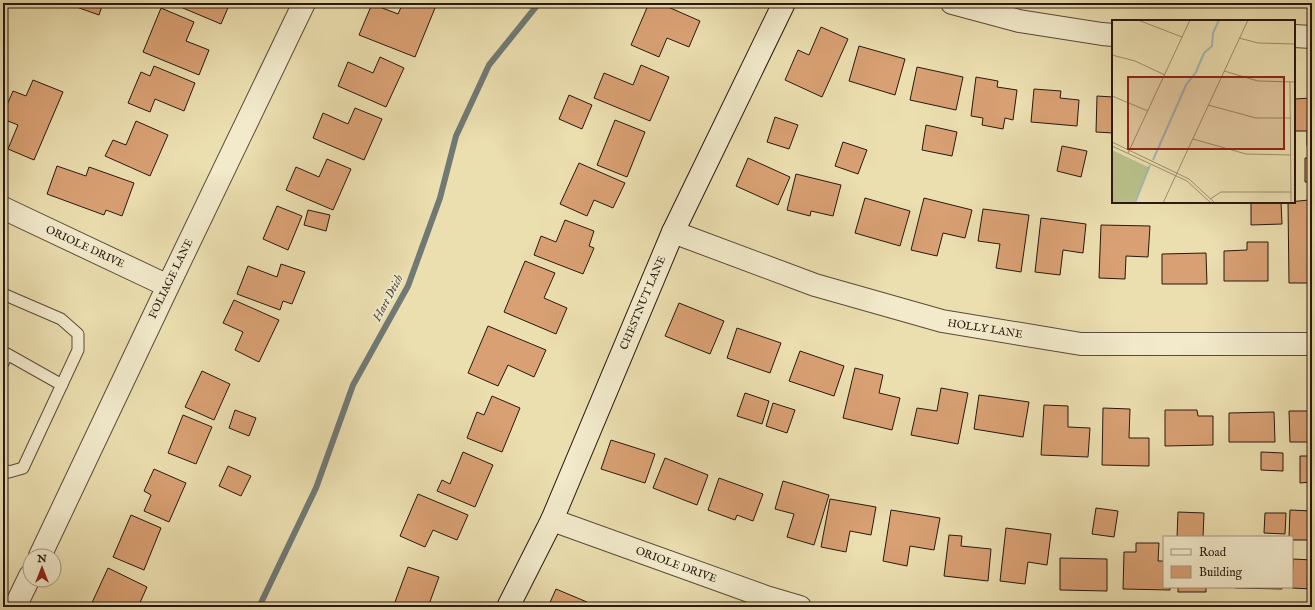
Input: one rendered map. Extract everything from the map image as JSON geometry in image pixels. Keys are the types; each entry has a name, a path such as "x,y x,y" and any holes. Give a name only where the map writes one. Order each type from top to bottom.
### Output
{"street":[{"name":"FOLIAGE LANE","path":"44,548 304,3"},
{"name":"CHESTNUT LANE","path":"508,607 552,520 673,232 784,3"},
{"path":"952,3 1019,21 1112,35"},
{"path":"1295,36 1312,37"},
{"name":"ORIOLE DRIVE","path":"3,208 168,286"},
{"name":"HOLLY LANE","path":"673,232 815,285 942,322 1081,344 1312,344"},
{"name":"ORIOLE DRIVE","path":"552,520 766,597 800,607"},
{"path":"15,607 24,588"}],"lane":[{"path":"3,294 61,319 78,334 78,350 23,468 9,472 3,469"},
{"path":"4,356 62,385"}],"building":[{"path":"65,3 103,3 99,15"},
{"path":"171,3 230,3 221,24"},
{"path":"403,3 423,3 435,8 415,57 359,35 372,4 398,14"},
{"path":"649,3 659,3 700,21 689,47 667,38 659,57 631,45"},
{"path":"161,8 194,22 186,41 209,50 199,75 143,52"},
{"path":"821,27 848,39 822,97 785,80 798,50 809,55"},
{"path":"859,46 905,59 895,95 849,81"},
{"path":"380,57 404,68 386,107 338,86 348,62 373,73"},
{"path":"641,65 669,77 650,121 594,98 604,73 633,85"},
{"path":"154,66 195,83 184,111 155,99 150,112 128,103 141,72 150,76"},
{"path":"917,67 963,77 956,110 910,100"},
{"path":"976,77 998,81 997,87 1017,90 1013,120 1005,118 1003,129 982,125 983,118 971,116"},
{"path":"33,80 63,92 34,160 8,149 18,125 3,119 3,114 13,91 26,96"},
{"path":"1034,89 1061,91 1060,98 1079,100 1077,126 1031,122"},
{"path":"569,95 592,105 582,129 559,119"},
{"path":"1097,96 1112,97 1112,133 1096,132"},
{"path":"1312,98 1312,146 1307,146 1307,131 1295,131 1295,99"},
{"path":"355,108 382,119 364,160 313,138 323,113 348,124"},
{"path":"775,117 798,125 789,149 767,142"},
{"path":"615,120 645,132 627,177 597,165"},
{"path":"136,121 168,135 150,176 105,156 113,140 126,145"},
{"path":"926,125 957,132 952,156 922,150"},
{"path":"843,142 867,150 858,174 835,166"},
{"path":"1062,146 1087,151 1081,177 1057,171"},
{"path":"748,158 790,177 778,205 736,186"},
{"path":"1305,158 1312,158 1312,182 1305,182"},
{"path":"327,159 351,169 333,210 286,190 296,167 319,177"},
{"path":"579,163 625,183 613,208 594,200 587,216 560,204"},
{"path":"57,166 86,176 89,167 134,183 122,216 106,210 104,215 47,194"},
{"path":"796,174 841,185 833,216 811,211 810,216 787,210"},
{"path":"865,198 910,211 900,246 855,233"},
{"path":"924,198 972,210 965,238 943,233 937,256 911,250"},
{"path":"1309,200 1309,212 1312,212 1312,283 1289,283 1288,203 1295,203 1295,201"},
{"path":"1251,203 1281,203 1282,224 1251,225"},
{"path":"277,206 302,216 288,250 263,239"},
{"path":"983,209 1029,215 1021,272 996,268 1000,244 978,241"},
{"path":"308,210 330,215 326,231 304,225"},
{"path":"1041,218 1086,224 1083,253 1063,250 1060,275 1035,272"},
{"path":"565,220 594,231 589,246 594,248 583,274 534,255 541,236 556,242"},
{"path":"1101,225 1150,226 1148,257 1126,256 1125,279 1099,278"},
{"path":"1247,242 1268,242 1268,281 1224,281 1224,251 1247,250"},
{"path":"1206,253 1207,284 1162,284 1162,254"},
{"path":"525,261 555,273 544,298 567,308 556,334 504,312"},
{"path":"281,264 305,272 292,304 283,301 280,310 237,294 248,266 277,277"},
{"path":"234,300 279,320 259,362 235,350 243,332 223,323"},
{"path":"679,303 724,321 710,354 665,336"},
{"path":"488,326 546,350 534,377 508,365 498,386 468,373"},
{"path":"737,328 781,343 770,373 727,358"},
{"path":"800,351 844,366 834,396 789,381"},
{"path":"855,368 883,375 879,393 900,398 892,430 843,418"},
{"path":"202,371 230,384 214,420 185,407"},
{"path":"941,388 968,393 958,444 911,435 917,408 937,411"},
{"path":"745,393 769,401 762,424 737,416"},
{"path":"979,395 1029,402 1023,437 974,429"},
{"path":"492,396 520,408 502,452 467,438 477,412 484,415"},
{"path":"773,403 795,410 787,433 766,426"},
{"path":"1044,405 1068,406 1068,427 1090,428 1088,457 1041,455"},
{"path":"1103,408 1130,409 1129,438 1149,438 1149,466 1102,465"},
{"path":"235,410 256,418 249,436 229,428"},
{"path":"1165,410 1197,410 1198,416 1213,416 1213,445 1165,446"},
{"path":"1289,411 1312,411 1312,442 1290,442"},
{"path":"1274,412 1275,442 1229,442 1229,413"},
{"path":"183,415 212,427 196,464 168,453"},
{"path":"611,440 655,454 645,483 601,469"},
{"path":"463,452 493,465 475,507 437,491 442,480 450,484"},
{"path":"1261,452 1283,453 1283,471 1261,470"},
{"path":"1300,456 1312,456 1312,482 1300,483"},
{"path":"665,458 708,475 697,505 653,488"},
{"path":"228,466 251,476 241,496 219,486"},
{"path":"154,469 186,483 169,522 144,511 151,495 144,491"},
{"path":"719,478 763,494 753,521 737,515 735,520 708,510"},
{"path":"783,481 829,495 814,545 787,537 794,514 775,509"},
{"path":"418,494 468,515 457,540 433,530 425,547 400,536"},
{"path":"830,499 876,507 871,535 850,531 846,552 821,547"},
{"path":"1096,508 1118,511 1114,537 1092,534"},
{"path":"891,510 940,518 934,550 910,546 907,566 883,561"},
{"path":"1290,510 1312,511 1312,540 1293,540 1293,536 1289,536"},
{"path":"1178,512 1204,513 1203,536 1177,536"},
{"path":"1265,513 1286,513 1285,534 1264,533"},
{"path":"131,515 161,528 144,570 113,557"},
{"path":"1006,528 1051,534 1047,565 1028,562 1025,584 1000,581"},
{"path":"949,535 962,536 961,546 991,549 988,581 944,576"},
{"path":"1136,543 1159,543 1158,561 1163,561 1163,588 1170,588 1170,590 1123,589 1124,552 1136,552"},
{"path":"1060,558 1107,559 1107,591 1060,590"},
{"path":"1293,559 1312,560 1312,589 1292,588"},
{"path":"408,567 439,577 428,607 409,607 395,602"},
{"path":"108,568 147,587 138,607 90,607"},
{"path":"1178,588 1206,588 1206,592 1178,592"},
{"path":"1235,588 1282,588 1282,589"},
{"path":"556,589 587,602 585,607 548,607"}],"waterway":[{"name":"Hart Dtich","path":"259,607 316,488 353,385 408,286 440,198 456,136 489,65 539,3"}]}
